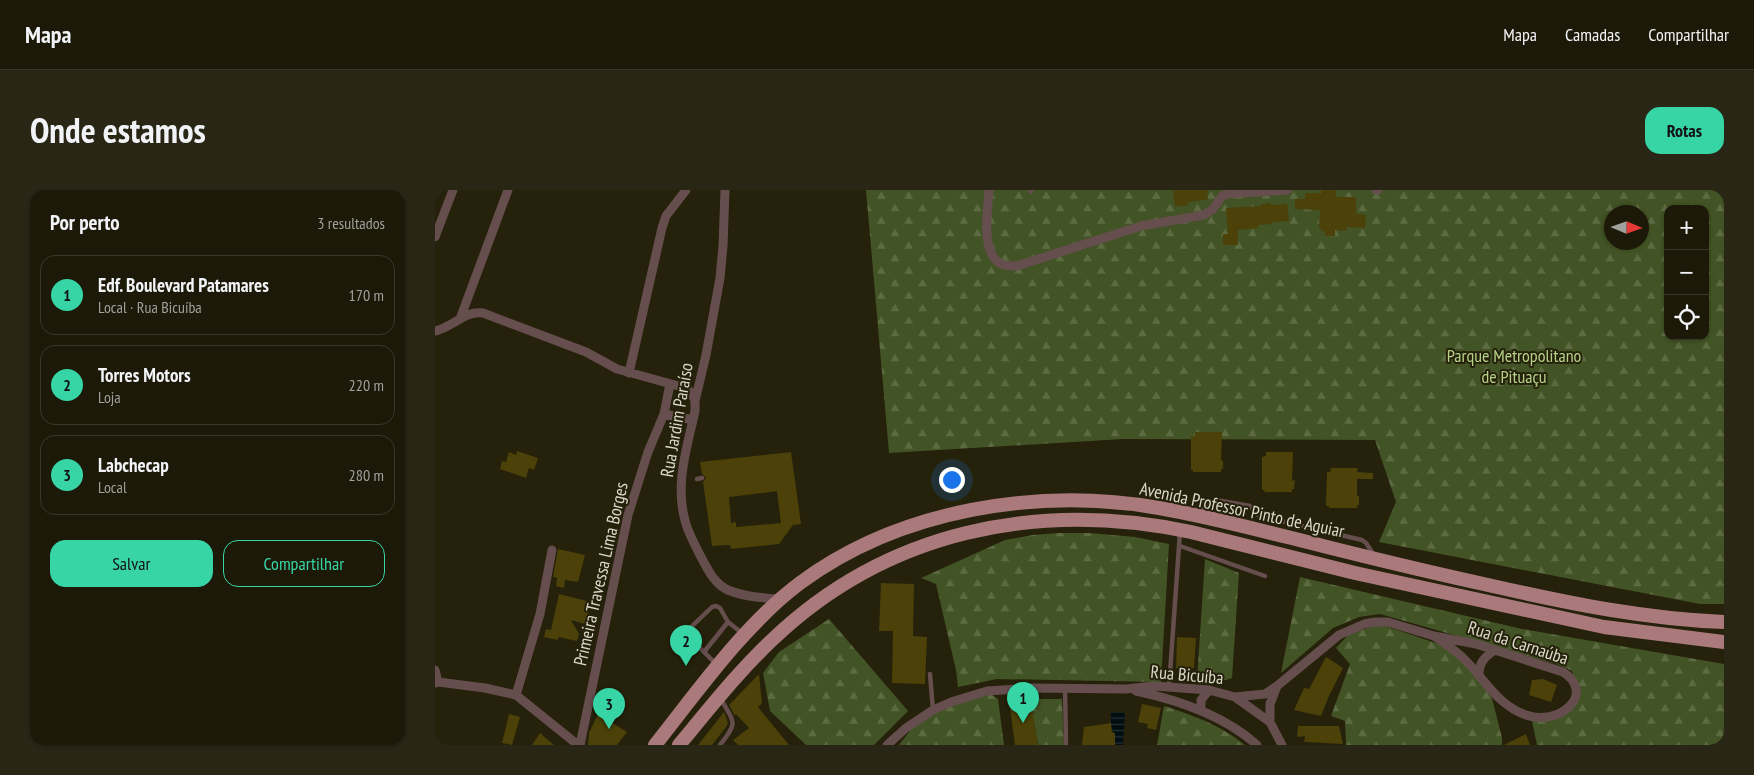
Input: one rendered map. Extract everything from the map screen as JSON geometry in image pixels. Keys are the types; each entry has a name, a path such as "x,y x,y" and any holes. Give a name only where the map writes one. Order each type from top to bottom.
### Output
{"main road":[{"name":"Avenida Professor Pinto de Aguiar","path":"655,745 745,635 781,599 824,567 875,539 903,528 960,513 1016,503 1084,501 1158,508 1195,515 1547,598 1641,615 1724,622"},
{"name":"Avenida Professor Pinto de Aguiar","path":"679,745 720,696 773,638 851,580 911,551 946,539 1018,523 1084,519 1123,521 1181,530 1392,582 1604,628 1724,642"}],"street":[{"path":"435,237 453,190"},
{"path":"460,319 508,190"},
{"path":"629,373 662,228 667,216 686,190"},
{"name":"Rua Jardim Paraíso","path":"725,190 720,278 695,401 693,420 685,451 681,484 686,523 702,559 714,580 729,590 755,597 781,599"},
{"path":"989,190 987,224 990,248 994,257 1000,263 1007,266 1017,266 1141,226 1204,215 1213,209 1222,196 1227,194 1287,190"},
{"path":"435,331 476,312 483,313 586,352 617,369 688,389 693,394 695,401"},
{"name":"Primeira Travessa Lima Borges","path":"579,745 628,515 646,459 664,414 670,384"},
{"path":"664,414 693,420"},
{"path":"516,696 540,614 552,550"},
{"name":"Rua da Carnaúba","path":"1235,697 1259,695 1277,686 1339,635 1364,624 1387,622 1433,636 1476,644 1563,672 1570,677 1575,691 1570,707 1553,716 1533,717 1524,714 1502,702 1458,653 1433,636"},
{"path":"1479,675 1479,667 1483,660 1495,650"},
{"path":"435,670 437,682 485,688 516,696 579,745"},
{"name":"Rua Bicuíba","path":"891,743 916,720 933,710 951,702 987,691 1065,688 1126,689 1169,686 1209,690 1235,697 1270,722 1282,745"},
{"path":"1270,722 1269,704 1277,686"},
{"name":"Rua Bicuíba","path":"1126,689 1175,701 1201,711 1239,731 1257,745"},
{"path":"1201,711 1201,700 1209,690"},
{"path":"1275,745 1278,736"}],"lane":[{"path":"1195,515 1216,500 1250,506 1259,516 1366,542 1376,559"},
{"path":"1169,686 1181,530"},
{"path":"1180,546 1265,576"},
{"path":"719,666 690,638 688,630 712,607 716,606 720,608 728,622 745,635"},
{"path":"703,652 728,622"},
{"path":"930,674 933,710"},
{"path":"1065,688 1066,745"},
{"path":"719,745 732,730 733,725 720,696"}],"green space":[{"name":"Parque Metropolitano de Pituaçu","path":"866,190 1724,190 1724,604 1700,604 1379,542 1396,502 1375,440 1123,439 889,453"},
{"path":"1059,533 1089,533 1135,537 1169,544 1161,682 997,679 958,687 956,670 936,584 921,578 1005,540"},
{"path":"1205,559 1239,573 1232,678 1219,682 1197,679"},
{"path":"1300,577 1522,629 1724,664 1724,745 1537,745 1532,721 1559,717 1579,692 1572,671 1559,665 1380,614 1359,617 1333,628 1281,673"},
{"path":"829,619 908,711 874,745 806,745 770,711 763,673 779,652"},
{"path":"1380,624 1465,653 1492,698 1502,745 1346,745 1345,721 1331,716 1350,664 1336,648 1349,634"},
{"path":"986,691 998,699 1004,745 899,745 926,710"},
{"path":"1030,699 1062,699 1064,745 1038,745"},
{"path":"1164,706 1207,722 1245,745 1157,745"}],"shaded area":[{"path":"1111,712 1125,713 1123,745 1111,745"}],"building":[{"path":"1207,190 1208,199 1188,202 1188,205 1175,207 1173,191"},
{"path":"1321,190 1336,190 1336,197 1356,197 1356,214 1366,215 1365,228 1346,227 1346,231 1335,230 1335,236 1325,236 1325,231 1321,231 1321,228 1319,228 1320,210 1295,209 1295,199 1305,199 1305,193 1321,193"},
{"path":"1270,203 1271,205 1287,204 1289,221 1272,222 1272,224 1258,225 1258,228 1238,230 1238,245 1223,245 1223,234 1228,234 1226,208 1261,206 1261,204"},
{"path":"1195,432 1222,432 1221,460 1223,461 1223,469 1221,469 1221,472 1193,472 1191,470 1191,436 1195,436"},
{"path":"517,451 538,458 534,470 529,468 526,478 500,469 502,461 506,462 509,452 516,455"},
{"path":"791,452 801,524 793,525 779,544 731,549 730,545 712,546 703,482 706,478 702,474 700,462","holes":["777,491 781,523 736,527 736,522 731,523 729,497"]},
{"path":"1266,452 1293,452 1292,481 1295,480 1292,492 1264,492 1265,490 1262,490 1262,457 1266,456"},
{"path":"1331,468 1358,468 1357,472 1373,473 1373,479 1357,479 1359,505 1357,505 1357,508 1329,508 1329,506 1326,506 1327,472 1330,472"},
{"path":"558,549 585,555 578,582 565,580 564,588 556,586 557,578 553,577"},
{"path":"881,583 914,584 913,636 927,637 925,684 892,683 893,631 879,631"},
{"path":"559,594 591,602 585,624 571,620 579,634 577,641 558,637 558,640 544,637 546,629 551,630"},
{"path":"1177,637 1196,638 1194,668 1176,668"},
{"path":"1326,657 1343,668 1321,716 1294,710 1304,688 1309,689"},
{"path":"759,674 762,703 758,707 789,745 738,745 733,740 749,728 736,714 735,716 729,705"},
{"path":"1543,679 1557,685 1551,702 1529,695 1532,680"},
{"path":"1030,699 1038,745 1015,745 1009,700"},
{"path":"1142,704 1161,708 1156,730 1147,728 1148,724 1138,722"},
{"path":"724,712 728,723 712,745 698,745"},
{"path":"509,714 520,717 512,745 502,743"},
{"path":"598,714 627,732 617,745 588,745 589,733"},
{"path":"1111,723 1112,732 1115,733 1115,745 1082,745 1084,727"},
{"path":"1298,726 1339,726 1343,744 1304,742 1305,736 1297,737"},
{"path":"540,733 554,745 532,745"},
{"path":"1526,734 1530,745 1504,745"}],"place":[{"name":"Torres Motors","path":"686,666"},
{"name":"Edf. Boulevard Patamares","path":"1023,723"},
{"name":"Labchecap","path":"609,729"}]}
